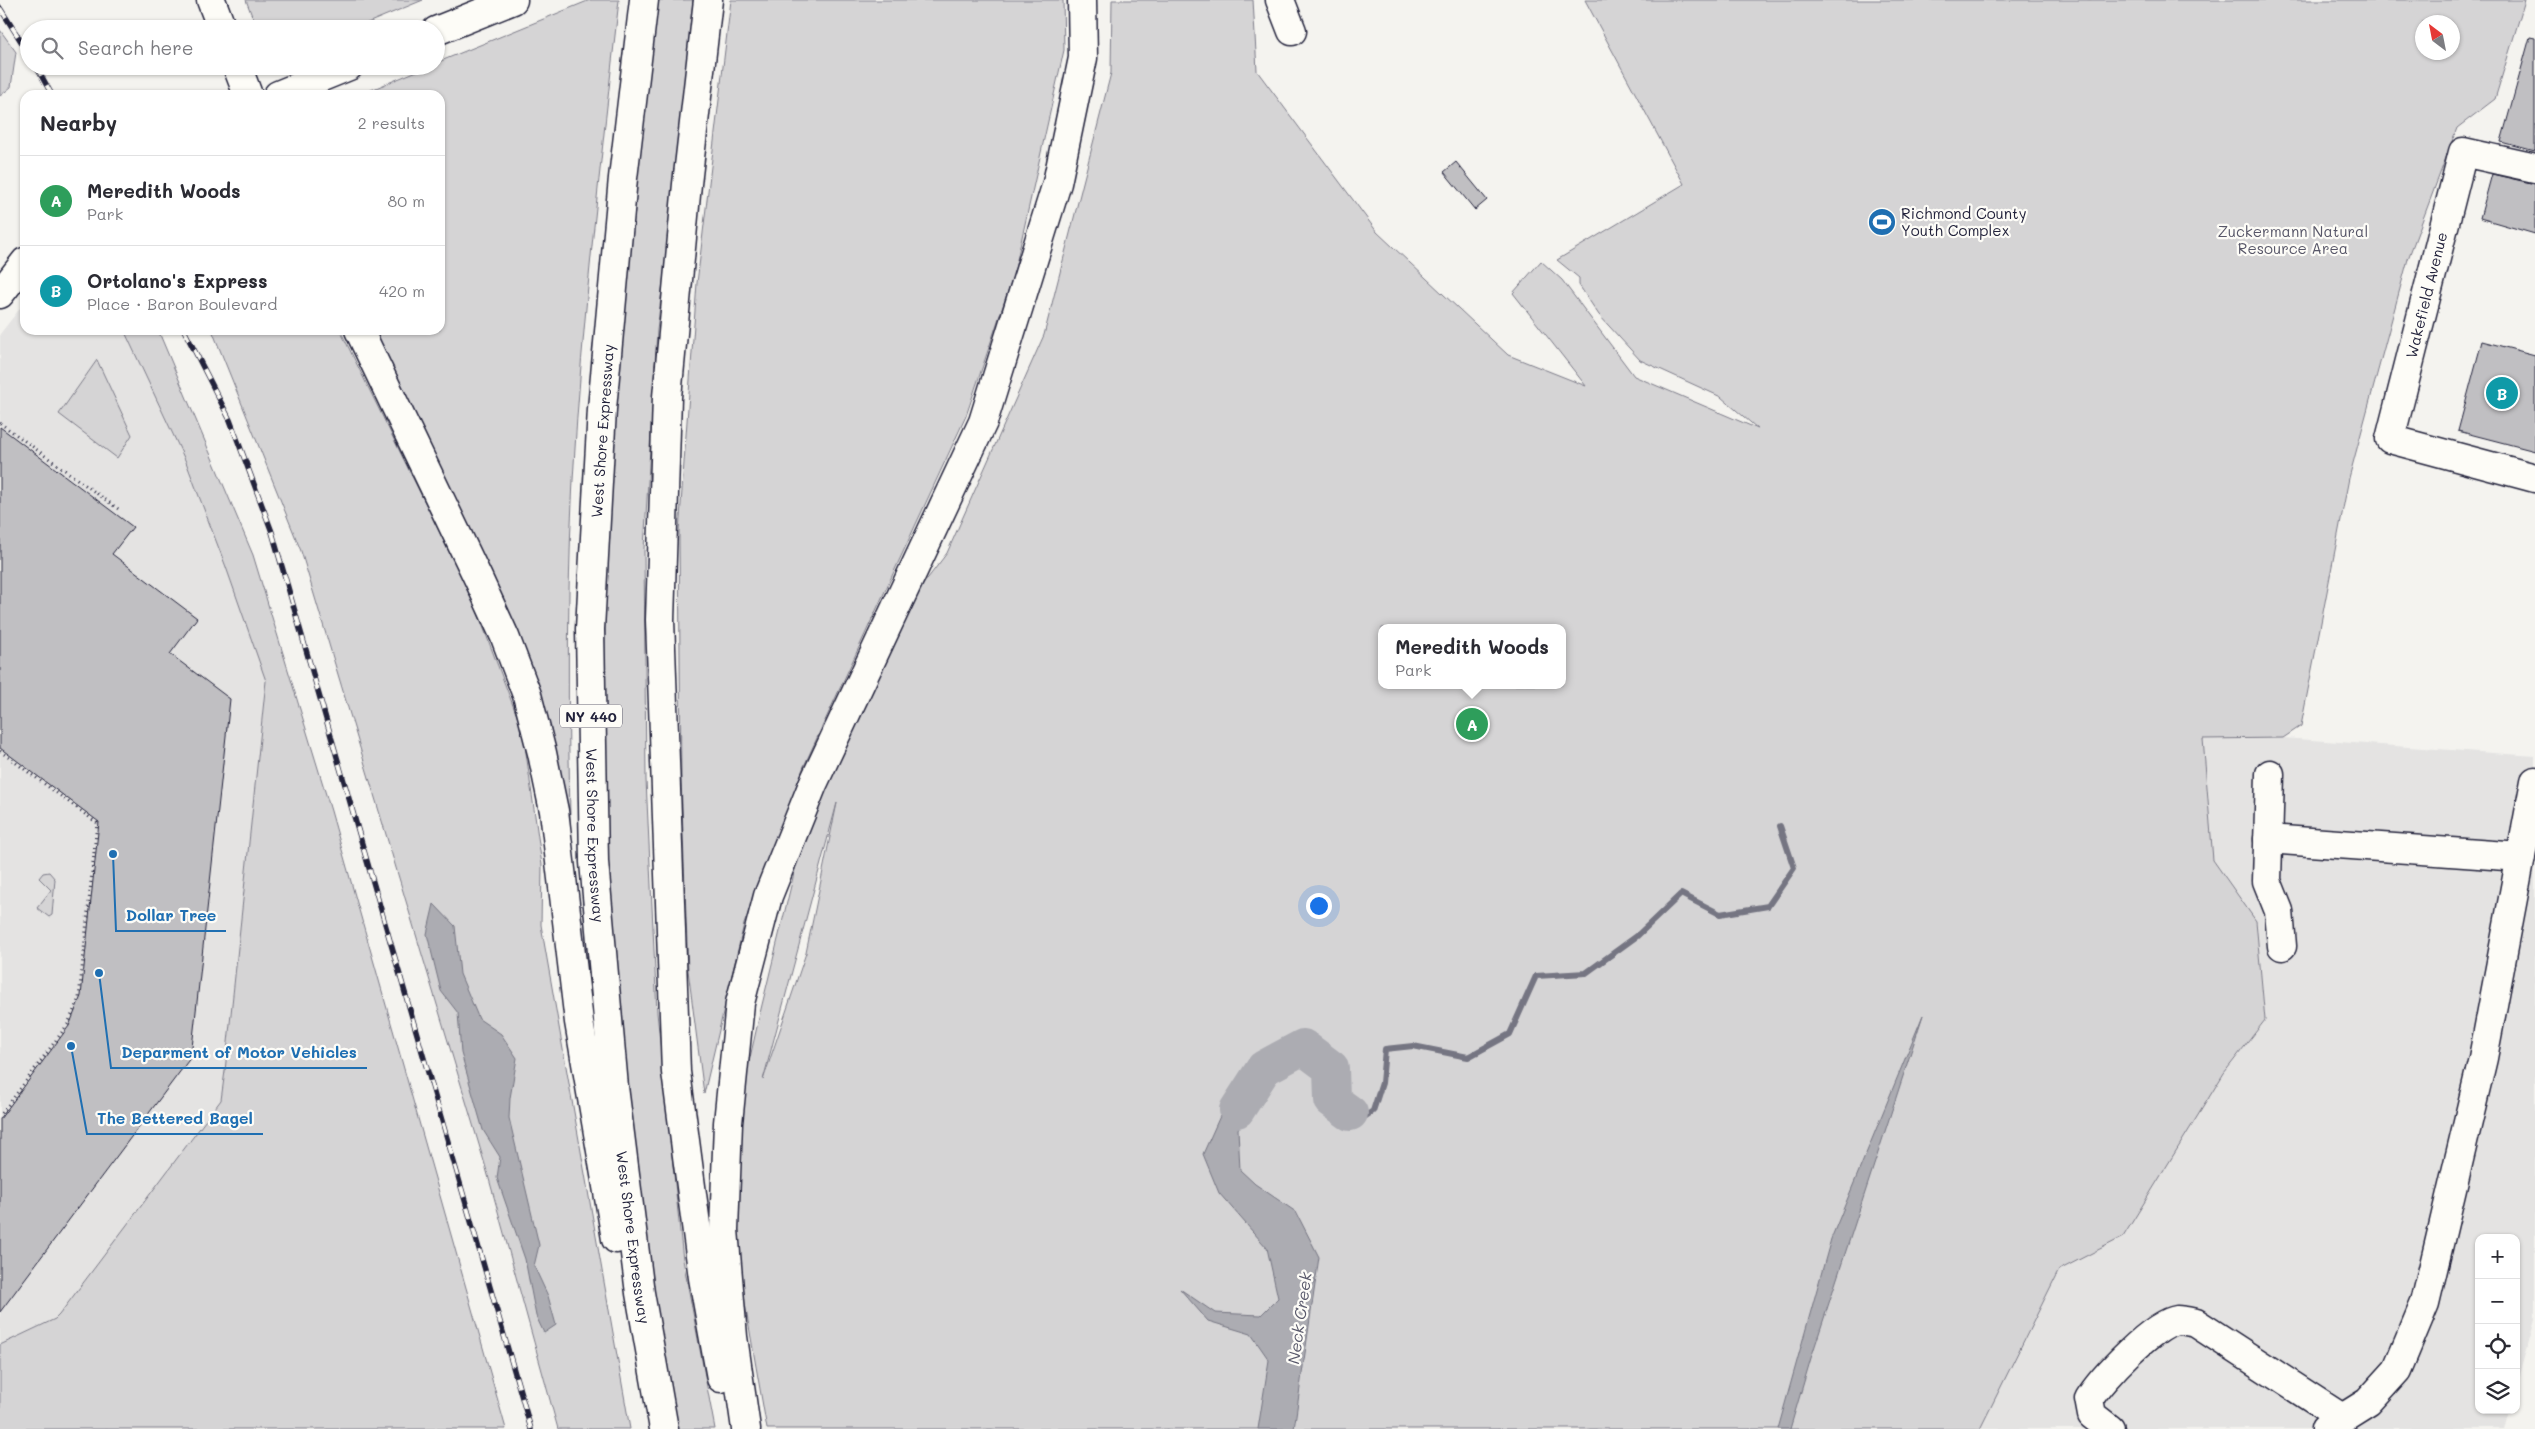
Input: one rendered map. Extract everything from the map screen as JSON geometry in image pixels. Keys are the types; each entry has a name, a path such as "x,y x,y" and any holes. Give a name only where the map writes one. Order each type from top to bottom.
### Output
{"main road":[{"path":"211,0 219,20"},
{"path":"445,27 513,0"},
{"name":"West Shore Expressway","path":"644,0 623,178 602,409 590,638 594,862 614,1087 640,1293 664,1429"},
{"path":"708,0 686,184 666,397 660,620 676,1072 702,1278 730,1429"},
{"path":"746,1429 733,1336 724,1230 728,1122 740,1003 768,896 813,784 984,422 1057,182 1083,58 1082,0"},
{"path":"1280,0 1292,31"},
{"path":"240,75 246,90"},
{"path":"290,90 327,75"},
{"name":"Wakefield Avenue","path":"2535,168 2463,152 2390,439 2535,478"},
{"path":"0,294 20,268"},
{"path":"361,335 505,637 527,695 554,811 579,1022 625,1294 658,1429"},
{"path":"2270,774 2267,882 2278,911 2282,946"},
{"path":"2110,1429 2092,1415 2089,1399 2097,1386 2156,1328 2177,1320 2196,1323 2333,1424 2368,1402 2397,1370 2425,1303 2483,1058 2535,781"},
{"path":"2268,839 2521,858"}],"path":[{"path":"0,423 121,511"},
{"path":"0,751 97,823 79,998 68,1024 0,1116"}],"shaded area":[{"path":"20,308 20,335 126,335 186,462 226,567 266,681 222,1100 59,1315 55,1319 0,1345 0,334"},
{"path":"2203,738 2283,738 2535,756 2535,1319 2520,1372 2520,1234 2475,1234 2475,1414 2508,1414 2504,1429 1975,1429 2046,1277 2224,1073 2265,1020 2256,921 2213,860"}],"green space":[{"path":"246,0 423,0 375,20 254,20"},
{"path":"590,0 619,0 587,300 573,480 568,642 572,912 553,782 373,335 445,335 445,90 371,90 407,75 445,75 445,59"},
{"path":"655,0 693,0 682,131 657,330 644,549 646,780 657,1013 683,1260 715,1429 676,1429 647,1269 617,1014 603,782 606,545 621,314"},
{"path":"731,0 1063,0 1064,50 1014,273 966,416 804,766 744,924 704,1094 688,970 681,777 679,532 697,283"},
{"name":"Zuckermann Natural Resource Area","path":"1112,0 1253,0 1257,71 1377,232 1508,355 1586,386 1513,293 1541,261 1562,280 1634,376 1758,429 1721,397 1640,360 1599,315 1579,285 1579,278 1557,260 1684,184 1585,0 2525,0 2495,99 2457,128 2408,259 2349,478 2301,726 2283,738 2203,739 2213,860 2256,921 2265,1020 2224,1073 2123,1237 2059,1270 1980,1429 767,1429 738,1264 740,1102 799,853 839,757 912,599 947,553 1044,335 1111,73","holes":["837,803 806,953 763,1080"]},
{"path":"0,30 16,52 11,87 0,96"},
{"path":"126,335 160,335 253,555 331,811 506,1429 0,1429 0,1345 55,1319 59,1315 221,1100 266,681 226,567 186,462"},
{"path":"214,335 342,335 473,600 523,732 542,865 541,925 630,1429 558,1429 486,1168 301,551"},
{"path":"97,360 132,435 117,458 59,414"},
{"path":"49,872 55,879 52,915 49,917 37,908 51,890 39,878 43,873"}],"water":[{"path":"434,904 455,926 460,974 479,1019 501,1034 517,1058 510,1098 509,1118 539,1245 534,1266 548,1296 556,1325 544,1333 536,1316 525,1259 497,1178 500,1157 483,1130 461,1053 458,1013 441,991 427,934"},
{"path":"1923,1015 1811,1358 1790,1429 1778,1429 1831,1239"},
{"path":"1264,1068 1238,1129 1240,1170 1255,1184 1296,1212 1319,1257 1294,1429 1258,1429 1269,1360 1251,1334 1208,1321 1180,1289 1215,1313 1261,1315 1278,1298 1267,1248 1219,1193 1203,1154 1229,1096"}],"building":[{"path":"2530,37 2535,38 2535,151 2501,142"},
{"path":"1456,162 1487,200 1475,210 1444,172"},
{"path":"2492,174 2535,184 2535,234 2480,218"},
{"path":"2482,341 2535,355 2535,451 2458,431"},
{"path":"0,427 133,527 112,554 197,618 170,654 230,699 191,1057 0,1312 0,1119 69,1026 81,996 99,822 0,748"}],"waterway":[{"path":"1350,1113 1360,1120 1373,1111 1382,1083 1385,1049 1413,1046 1468,1057 1510,1034 1536,976 1586,973 1637,936 1681,894 1720,914 1768,906 1794,868 1780,826"},
{"name":"Neck Creek","path":"1237,1110 1264,1068 1303,1047 1331,1068 1332,1100 1350,1113"}],"railway":[{"path":"0,8 20,40"},
{"path":"41,75 49,90"},
{"path":"187,335 230,420 272,532 531,1429"}],"place":[{"name":"Richmond County Youth Complex","path":"1882,222"},
{"name":"Ortolano's Express","path":"2502,393"},
{"name":"Meredith Woods","path":"1472,724"},
{"name":"Dollar Tree","path":"113,854"},
{"name":"Deparment of Motor Vehicles","path":"99,973"},
{"name":"The Bettered Bagel","path":"71,1046"}]}
